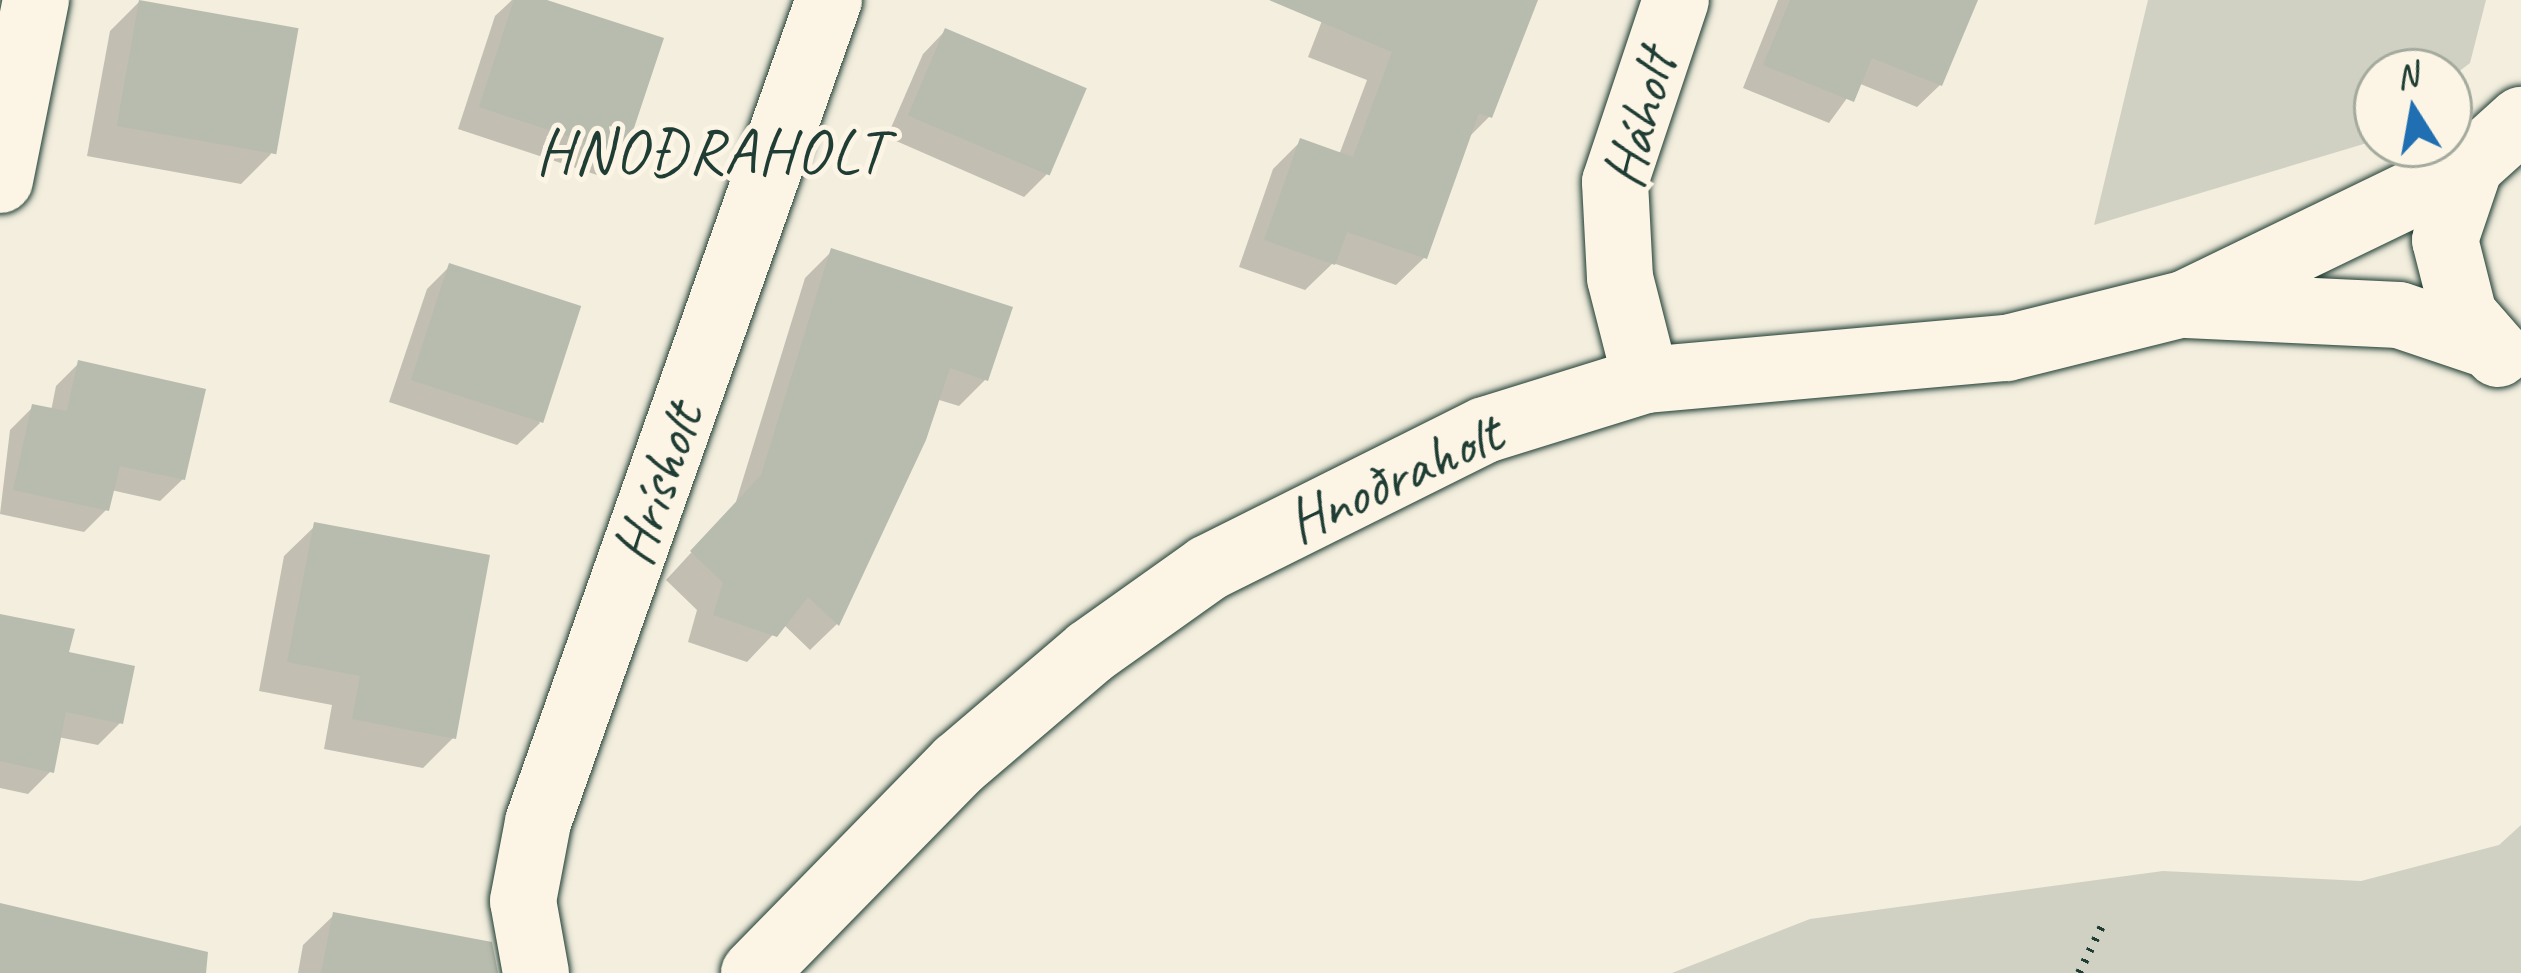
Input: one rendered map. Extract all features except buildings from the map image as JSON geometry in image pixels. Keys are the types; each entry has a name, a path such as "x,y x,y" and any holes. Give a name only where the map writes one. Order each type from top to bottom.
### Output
{"street":[{"path":"0,180 36,0"},
{"name":"Hrísholt","path":"536,973 524,901 538,822 829,0"},
{"name":"Háholt","path":"1646,380 1620,278 1616,182 1676,0"},
{"path":"2504,357 2464,315 2447,259 2452,201 2507,130"},
{"name":"Hnoðraholt","path":"754,973 958,764 1090,652 1208,568 1485,430 1646,380 2007,348 2184,304 2507,130"},
{"name":"Hnoðraholt","path":"2184,304 2398,315 2504,357"}],"path":[{"path":"2079,973 2102,926"}],"shaded area":[{"path":"2148,0 2486,0 2473,51 2353,48 2353,147 2094,225"},
{"path":"2521,825 2521,973 1672,973 1810,919 2163,871 2361,881 2499,845"}],"district":[{"name":"HNOÐRAHOLT","path":"712,152"}]}
